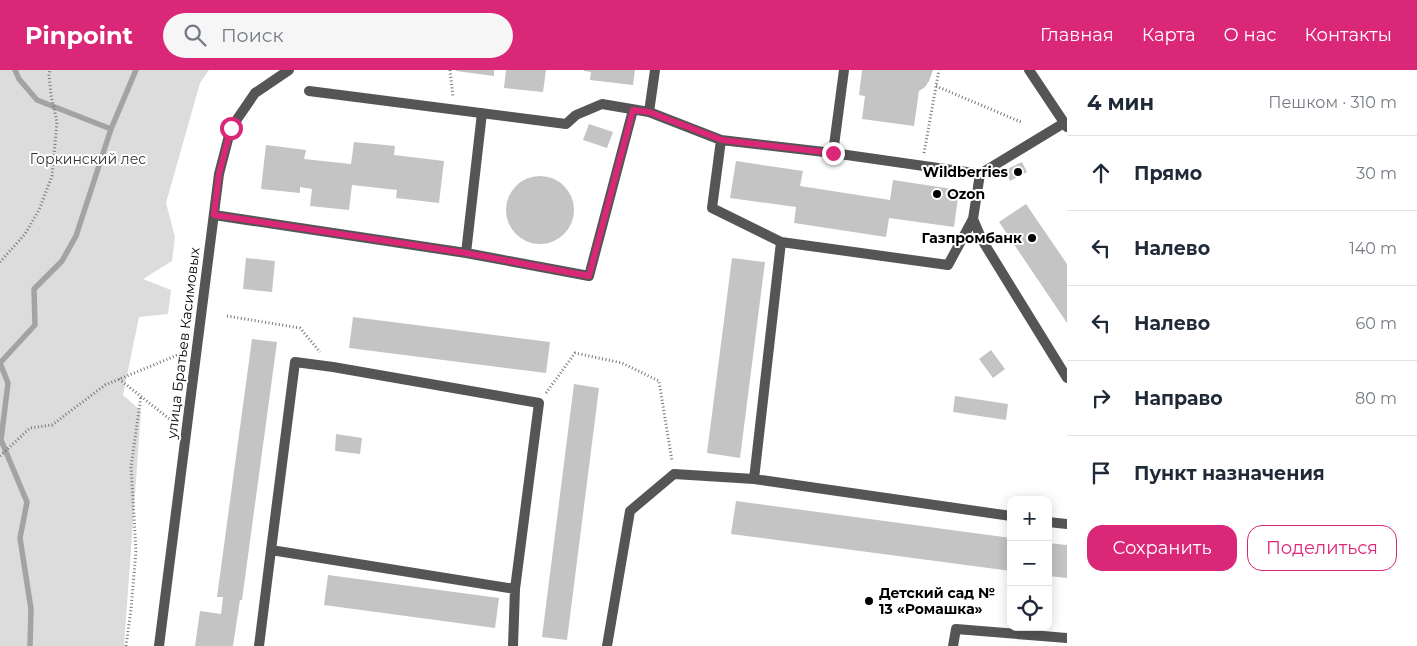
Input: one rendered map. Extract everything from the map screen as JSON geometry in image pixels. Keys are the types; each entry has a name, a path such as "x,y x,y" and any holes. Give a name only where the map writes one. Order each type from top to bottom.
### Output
{"street":[{"name":"улица Братьев Касимовых","path":"159,646 219,174 231,128 255,93 289,70"},
{"path":"649,112 655,70"},
{"path":"833,153 844,70"},
{"path":"309,91 566,124 576,115 602,104 649,112 722,140 833,153 980,174 1066,125 1028,70"},
{"path":"214,215 466,253 589,276 633,110"},
{"path":"466,253 482,113"},
{"path":"722,140 712,208 780,242 948,265 973,220 980,174"},
{"path":"973,220 982,240 1067,378"},
{"path":"754,480 780,242"},
{"path":"259,646 296,362 539,403 515,589 513,646"},
{"path":"607,646 630,511 674,474 754,480 1007,515"},
{"path":"1052,522 1067,524"},
{"path":"272,550 515,589"},
{"path":"954,646 956,629 1067,638"}],"path":[{"path":"45,70 49,75"},
{"path":"0,262 25,234 38,210 52,176 57,122 51,95 50,70"},
{"path":"450,70 454,109"},
{"path":"922,166 939,70"},
{"path":"936,86 1021,122"},
{"path":"227,316 300,328 333,367"},
{"path":"539,403 575,353 622,363 659,382 674,474"},
{"path":"0,456 30,428 52,425 105,385 180,354"},
{"path":"119,380 172,421"},
{"path":"126,646 136,551 131,467 141,396"}],"green space":[{"name":"Горкинский лес","path":"0,70 209,70 200,83 166,203 175,237 172,261 143,279 171,290 168,314 139,317 123,395 141,411 124,646 0,646"}],"building":[{"path":"494,70 494,76 456,71"},
{"path":"506,70 546,70 543,92 504,88"},
{"path":"584,70 635,70 633,85 590,80 591,72"},
{"path":"862,70 933,70 925,87 919,91 914,126 862,119 865,96 859,95"},
{"path":"589,124 613,132 607,148 583,140"},
{"path":"354,142 395,146 394,155 444,161 439,203 396,198 397,190 352,185 349,210 310,206 312,189 300,187 300,193 261,189 266,145 306,150 304,159 351,164"},
{"path":"736,161 803,171 800,186 890,200 893,180 959,190 954,227 889,218 886,237 794,223 796,207 730,198"},
{"path":"1022,162 1027,172 1010,181 1005,170"},
{"path":"540,176 553,179 564,186 571,197 574,210 571,223 564,234 553,241 540,244 527,241 516,234 509,223 506,210 509,197 516,186 527,179"},
{"path":"1026,204 1067,264 1067,323 999,222"},
{"path":"246,258 275,261 272,292 243,289"},
{"path":"732,258 765,262 740,458 707,453"},
{"path":"353,317 550,342 546,373 349,348"},
{"path":"252,339 277,342 242,600 240,600 233,646 195,646 200,611 221,614 223,597 217,597"},
{"path":"991,350 1005,369 993,378 979,359"},
{"path":"574,384 599,388 567,640 542,637"},
{"path":"955,396 1008,404 1006,420 953,412"},
{"path":"336,434 362,438 360,454 335,451"},
{"path":"736,501 1007,537 1007,570 731,534"},
{"path":"1052,543 1067,545 1067,578 1052,576"},
{"path":"328,575 499,598 495,628 324,605"}],"waterway":[{"path":"15,70 19,79 37,100 111,129"},
{"path":"30,646 31,609 20,538 27,502 1,440 8,383 0,363 35,325 34,289 62,261 76,236 111,129 136,70"}],"place":[{"name":"Wildberries","path":"1018,172"},
{"name":"Ozon","path":"937,194"},
{"name":"Газпромбанк","path":"1032,238"},
{"name":"Детский сад № 13 «Ромашка»","path":"869,601"}],"route":[{"path":"231,128 219,174 214,215 466,253 589,276 633,110 649,112 722,140 833,153"}]}
